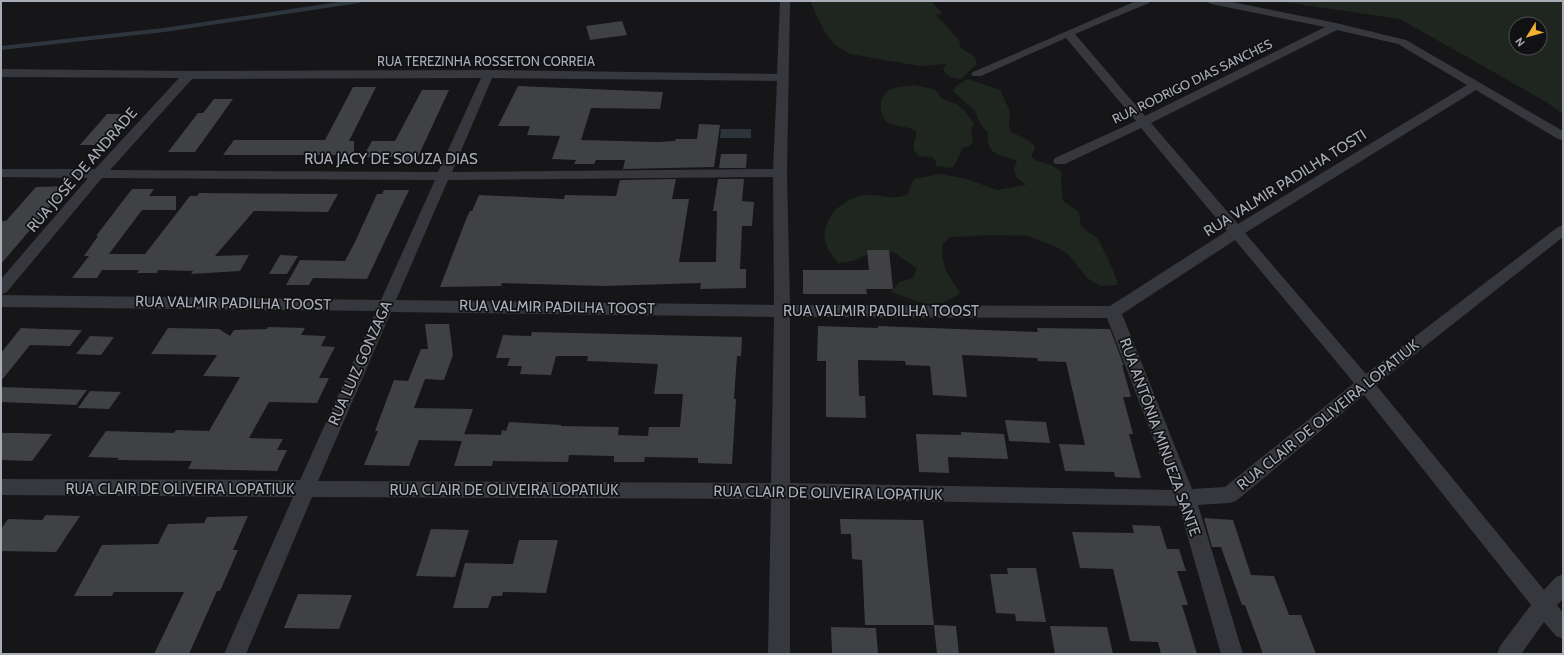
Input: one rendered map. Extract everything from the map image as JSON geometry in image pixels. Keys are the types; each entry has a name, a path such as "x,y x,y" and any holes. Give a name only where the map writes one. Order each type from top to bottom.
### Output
{"street":[{"path":"778,654 782,311 780,174 785,1"},
{"path":"977,74 1068,33 1145,1"},
{"path":"1211,1 1336,26 1402,42 1563,136"},
{"name":"RUA RODRIGO DIAS SANCHES","path":"1060,161 1144,122 1336,26"},
{"path":"1068,33 1365,384 1563,629"},
{"name":"RUA TEREZINHA ROSSETON CORREIA","path":"1,73 189,75 488,74 783,78"},
{"name":"RUA LUIZ GONZAGA","path":"235,654 386,304 488,74"},
{"name":"RUA JOSÉ DE ANDRADE","path":"1,289 99,173 189,75"},
{"name":"RUA VALMIR PADILHA TOSTI","path":"1113,312 1236,232 1476,85"},
{"name":"RUA JACY DE SOUZA DIAS","path":"1,172 443,176 780,174"},
{"name":"RUA CLAIR DE OLIVEIRA LOPATIUK","path":"1,487 305,490 780,491 1186,498 1229,495 1365,384 1563,230"},
{"name":"RUA VALMIR PADILHA TOOST","path":"1,301 386,304 782,311 1113,312"},
{"name":"RUA ANTÔNIA MINUEZA SANTE","path":"1113,312 1186,498 1232,654"},
{"path":"1508,654 1543,606 1563,584"}],"shaded area":[{"path":"810,1 931,1 941,12 940,15 935,14 959,40 961,48 975,57 977,64 961,79 953,78 946,74 943,69 946,64 920,66 850,54 835,45 825,33"},
{"path":"1276,1 1563,1 1563,114 1548,103 1400,19"},
{"path":"968,79 1000,90 1010,111 1009,125 1011,133 1023,137 1034,145 1035,149 1031,156 1034,159 1054,166 1062,173 1061,183 1063,201 1079,212 1081,226 1098,240 1105,252 1118,285 1100,286 1087,278 1070,256 1058,248 1029,236 995,235 950,237 942,245 943,260 946,271 960,293 941,303 933,304 918,302 891,292 899,282 913,278 917,268 893,252 877,250 853,261 838,263 834,258 825,241 827,224 836,209 851,199 868,195 892,197 907,195 914,179 940,174 967,179 997,190 1026,185 1016,177 1014,169 1017,161 999,155 992,150 989,146 988,133 981,125 974,110 953,91 957,85"},
{"path":"914,85 937,91 941,98 956,104 965,111 974,124 971,131 973,142 970,146 963,147 954,166 950,168 936,166 936,161 932,157 918,156 914,149 916,131 888,123 883,117 881,103 884,94 894,88"},
{"path":"721,129 751,129 751,138 720,138"}],"building":[{"path":"622,21 627,35 590,40 586,26"},
{"path":"518,86 663,92 660,109 591,108 581,140 658,142 675,141 676,139 697,139 699,124 720,125 714,167 623,169 625,160 596,160 594,164 574,164 576,160 552,159 560,136 527,135 530,126 498,126"},
{"path":"353,87 376,87 349,141 354,141 354,155 223,155 234,140 325,140"},
{"path":"422,90 449,90 416,161 395,161 396,157 363,157 372,141 395,141"},
{"path":"214,99 233,99 195,152 168,152 198,113 203,113"},
{"path":"107,114 127,114 102,145 80,145"},
{"path":"721,154 747,154 746,168 719,168"},
{"path":"676,179 672,199 689,199 679,262 716,262 717,211 713,211 718,179 744,179 742,201 754,202 752,226 742,226 740,269 746,269 746,288 700,289 701,283 604,286 502,283 501,286 440,287 467,217 470,211 472,211 479,195 564,199 565,195 616,196 620,180"},
{"path":"69,186 1,264 1,221 6,221 36,187"},
{"path":"132,189 154,189 149,196 176,196 176,210 142,210 109,254 145,254 190,196 197,196 199,193 338,194 328,212 254,211 215,256 249,255 240,271 191,274 193,271 158,270 157,273 137,273 139,270 102,270 97,278 72,278 89,256 84,256 98,236 96,236"},
{"path":"384,190 409,190 367,279 313,278 309,285 286,285 300,260 345,261 377,194 382,194"},
{"path":"867,250 889,250 893,289 866,289 867,294 803,294 803,270 869,270"},
{"path":"280,255 298,256 287,274 269,274"},
{"path":"425,324 449,324 453,355 444,380 425,379 414,408 473,409 462,441 419,440 409,466 364,465 378,431 375,431 394,380 408,381 421,349 428,349"},
{"path":"818,326 878,328 878,326 1038,332 1037,328 1110,329 1124,366 1122,365 1131,397 1123,397 1133,434 1129,434 1141,478 1115,477 1114,472 1065,471 1059,444 1085,445 1066,362 1038,361 1037,358 962,355 967,397 933,395 930,366 906,365 905,361 858,360 859,396 865,396 866,418 826,417 826,361 817,361"},
{"path":"268,327 305,328 301,335 326,336 321,346 335,347 319,378 329,378 317,403 269,402 249,438 283,439 277,450 287,450 277,471 188,469 192,461 117,460 119,458 88,457 106,431 174,433 176,430 209,431 240,377 203,376 217,355 151,354 168,328 219,329 230,336 234,330 267,329"},
{"path":"21,328 82,330 70,346 30,345 1,381 1,353"},
{"path":"532,332 742,337 741,356 737,356 732,464 698,463 698,458 645,457 644,462 614,462 614,456 569,455 568,462 493,461 492,466 454,466 464,434 501,435 502,430 506,431 509,422 561,426 619,427 618,435 648,436 649,427 680,427 683,394 654,394 658,364 587,361 588,356 556,356 551,375 520,374 522,366 507,366 510,358 496,358 503,335 531,336"},
{"path":"90,336 114,337 101,355 76,354"},
{"path":"1,387 87,390 76,405 1,402"},
{"path":"90,391 121,392 109,409 78,408"},
{"path":"1005,420 1046,422 1050,443 1009,441"},
{"path":"961,432 1004,434 1008,459 948,457 949,473 919,472 916,434 961,435"},
{"path":"1,433 52,434 32,461 1,460"},
{"path":"46,515 80,516 56,552 1,551 1,529 8,519 42,520"},
{"path":"248,516 233,550 238,550 220,591 217,591 189,654 154,654 184,592 114,592 112,596 74,596 102,545 158,544 168,524 204,523 207,517"},
{"path":"1204,518 1233,520 1251,575 1274,576 1289,615 1301,615 1316,654 1263,654 1245,605 1242,605 1221,547 1212,547"},
{"path":"840,519 923,520 934,625 865,625 862,560 852,559 851,534 841,534"},
{"path":"1132,525 1160,526 1167,549 1179,549 1186,571 1177,571 1188,605 1182,605 1197,654 1161,654 1158,642 1130,641 1113,569 1080,568 1072,532 1134,533"},
{"path":"431,529 469,530 455,577 416,576"},
{"path":"519,540 558,540 546,593 503,592 502,596 492,596 488,608 453,608 465,563 513,564"},
{"path":"1007,568 1036,568 1046,622 1016,621 1015,614 996,613 990,574 1008,574"},
{"path":"298,594 352,595 339,629 284,628"},
{"path":"934,625 956,626 959,654 937,654"},
{"path":"1050,626 1107,627 1113,654 1055,654"},
{"path":"831,627 876,628 878,654 832,654"}],"waterway":[{"path":"1,48 164,30 359,1"}]}
